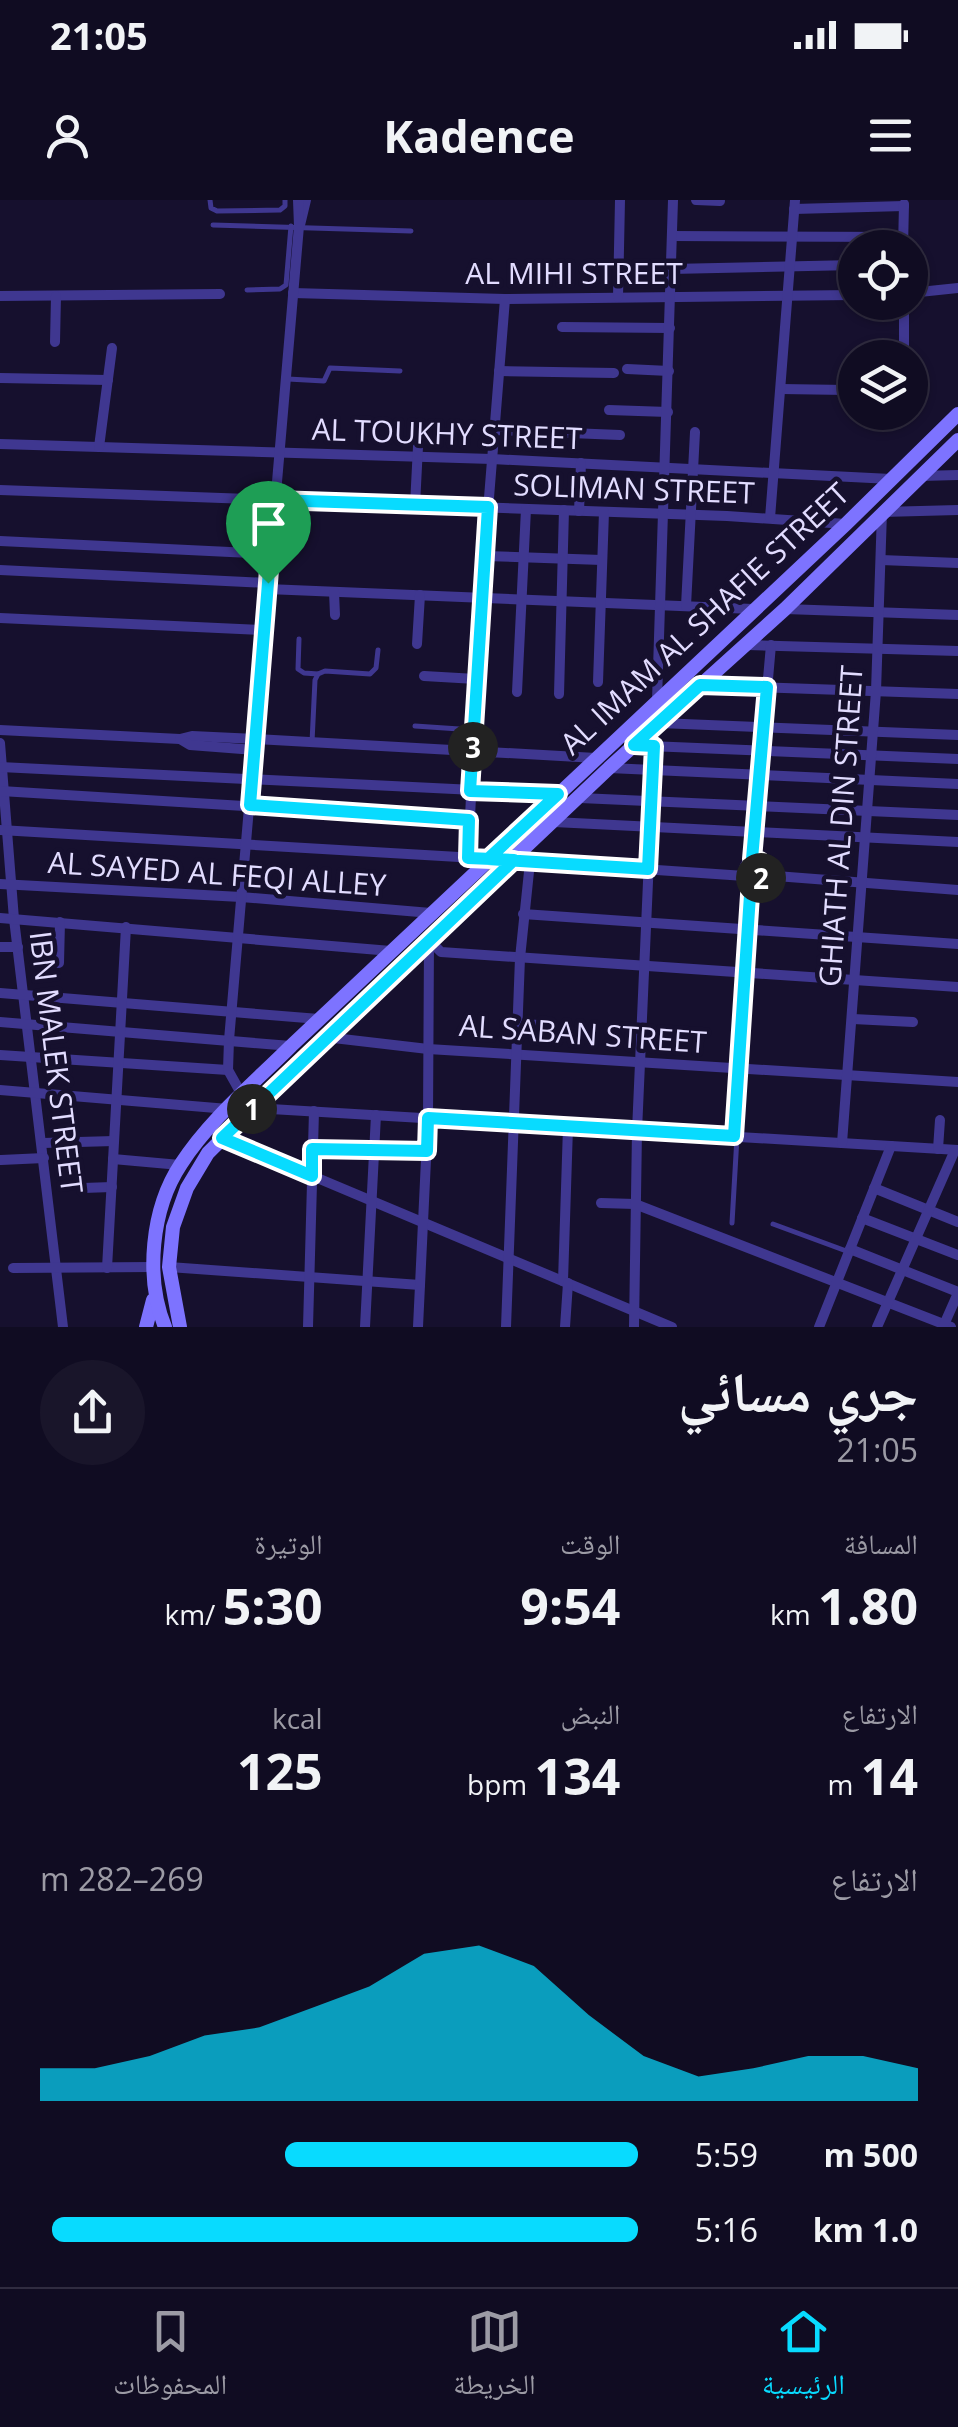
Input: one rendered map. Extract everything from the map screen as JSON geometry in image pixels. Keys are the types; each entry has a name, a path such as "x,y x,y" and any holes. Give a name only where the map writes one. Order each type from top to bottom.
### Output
{"main road":[{"name":"AL IMAM AL SHAFIE STREET","path":"180,1327 161,1267 162,1212 180,1165 228,1108 958,414"},
{"name":"AL IMAM AL SHAFIE STREET","path":"165,1327 154,1289 182,1198 196,1170 222,1138 609,768 747,645 957,442"},
{"path":"146,1327 154,1289"}],"street":[{"path":"242,1095 228,1070 229,1040 298,200"},
{"path":"295,226 306,200"},
{"path":"618,297 620,200"},
{"path":"658,700 674,200"},
{"path":"696,200 720,201"},
{"path":"770,518 794,204 904,203 903,230"},
{"path":"672,236 838,240"},
{"path":"672,269 838,265"},
{"path":"928,291 958,288"},
{"path":"0,296 220,294"},
{"name":"AL MIHI STREET","path":"292,294 505,298 838,296"},
{"path":"56,296 56,342"},
{"path":"468,858 481,597 505,298"},
{"path":"562,327 670,328"},
{"path":"100,447 112,348"},
{"path":"627,369 669,372"},
{"path":"499,371 614,373"},
{"path":"0,378 108,380"},
{"path":"781,389 838,390"},
{"path":"609,410 668,412"},
{"path":"415,505 419,427"},
{"path":"494,430 620,435"},
{"path":"686,606 695,432"},
{"name":"AL TOUKHY STREET","path":"0,444 492,459 891,479"},
{"path":"579,510 580,463"},
{"path":"920,476 958,475"},
{"name":"SOLIMAN STREET","path":"0,490 579,510 846,524"},
{"path":"518,692 526,509"},
{"path":"559,694 564,510"},
{"path":"882,512 958,510"},
{"path":"598,682 604,512"},
{"name":"GHIATH AL DIN STREET","path":"842,1143 876,691 882,512"},
{"path":"0,541 270,554"},
{"path":"485,556 602,560"},
{"path":"881,560 958,563"},
{"path":"0,570 334,592 753,609"},
{"path":"334,592 335,616"},
{"path":"417,644 420,595"},
{"path":"785,609 958,615"},
{"path":"0,618 264,630"},
{"path":"747,645 958,651"},
{"path":"753,877 744,868 752,859 771,646"},
{"path":"424,676 476,679"},
{"path":"700,685 958,694"},
{"path":"659,723 958,735"},
{"path":"0,730 180,740 190,745 312,742 596,758"},
{"name":"IBN MALEK STREET","path":"0,744 6,884 37,1092 63,1327"},
{"path":"634,745 958,759"},
{"path":"634,1327 637,1131 654,746"},
{"path":"1,767 558,794"},
{"path":"609,768 958,784"},
{"path":"2,791 469,820"},
{"path":"580,798 958,815"},
{"path":"554,822 958,842"},
{"path":"3,830 753,877 860,880 958,890"},
{"path":"735,1137 747,930 753,877 763,864 752,859"},
{"path":"506,1327 522,914 530,862"},
{"name":"AL SAYED AL FEQI ALLEY","path":"6,884 241,897 431,913"},
{"path":"522,914 958,944"},
{"path":"0,918 391,950"},
{"path":"58,963 60,922"},
{"path":"108,1268 126,927"},
{"path":"428,940 440,952 958,987"},
{"path":"418,1327 428,1118 428,940"},
{"path":"0,947 18,948"},
{"path":"0,993 319,1019"},
{"path":"853,1019 912,1022"},
{"path":"0,1022 292,1046"},
{"path":"518,1024 541,1026"},
{"name":"AL SABAN STREET","path":"325,1038 428,1049 958,1082"},
{"path":"0,1054 228,1070"},
{"path":"0,1090 228,1108"},
{"path":"254,1108 956,1150 877,1327"},
{"path":"308,1327 314,1111"},
{"path":"365,1327 376,1115"},
{"path":"938,1149 940,1120"},
{"path":"565,1327 568,1126"},
{"path":"222,1138 672,1327"},
{"path":"42,1143 114,1141"},
{"path":"819,1327 891,1146"},
{"path":"312,1149 427,1151"},
{"path":"1,1160 44,1158"},
{"path":"113,1159 180,1165"},
{"path":"84,1188 112,1187"},
{"path":"874,1188 958,1222"},
{"path":"601,1202 635,1204 946,1326 958,1292 849,1250"},
{"path":"862,1218 958,1255"},
{"path":"13,1268 161,1267 420,1285"},
{"path":"908,1327 915,1312"}],"lane":[{"path":"210,200 211,208 217,212 280,210 284,200"},
{"path":"213,225 410,231"},
{"path":"246,290 280,289 286,285 295,226"},
{"path":"285,379 324,381 330,368 400,372"},
{"path":"298,639 298,669 304,673 370,674 376,668 378,650"},
{"path":"312,742 318,674"},
{"path":"416,726 474,730"},
{"path":"732,1224 735,1137"},
{"path":"772,1224 849,1250"}],"route":[{"path":"268,583 250,805 469,820 468,858 488,859 514,860 222,1138 312,1176 312,1149 427,1151 428,1118 734,1136 751,880 759,879 764,872 760,861 752,859 767,687 700,685 634,745 654,746 648,869 514,860 488,859 558,794 470,791 488,507 274,500 268,583"}]}
